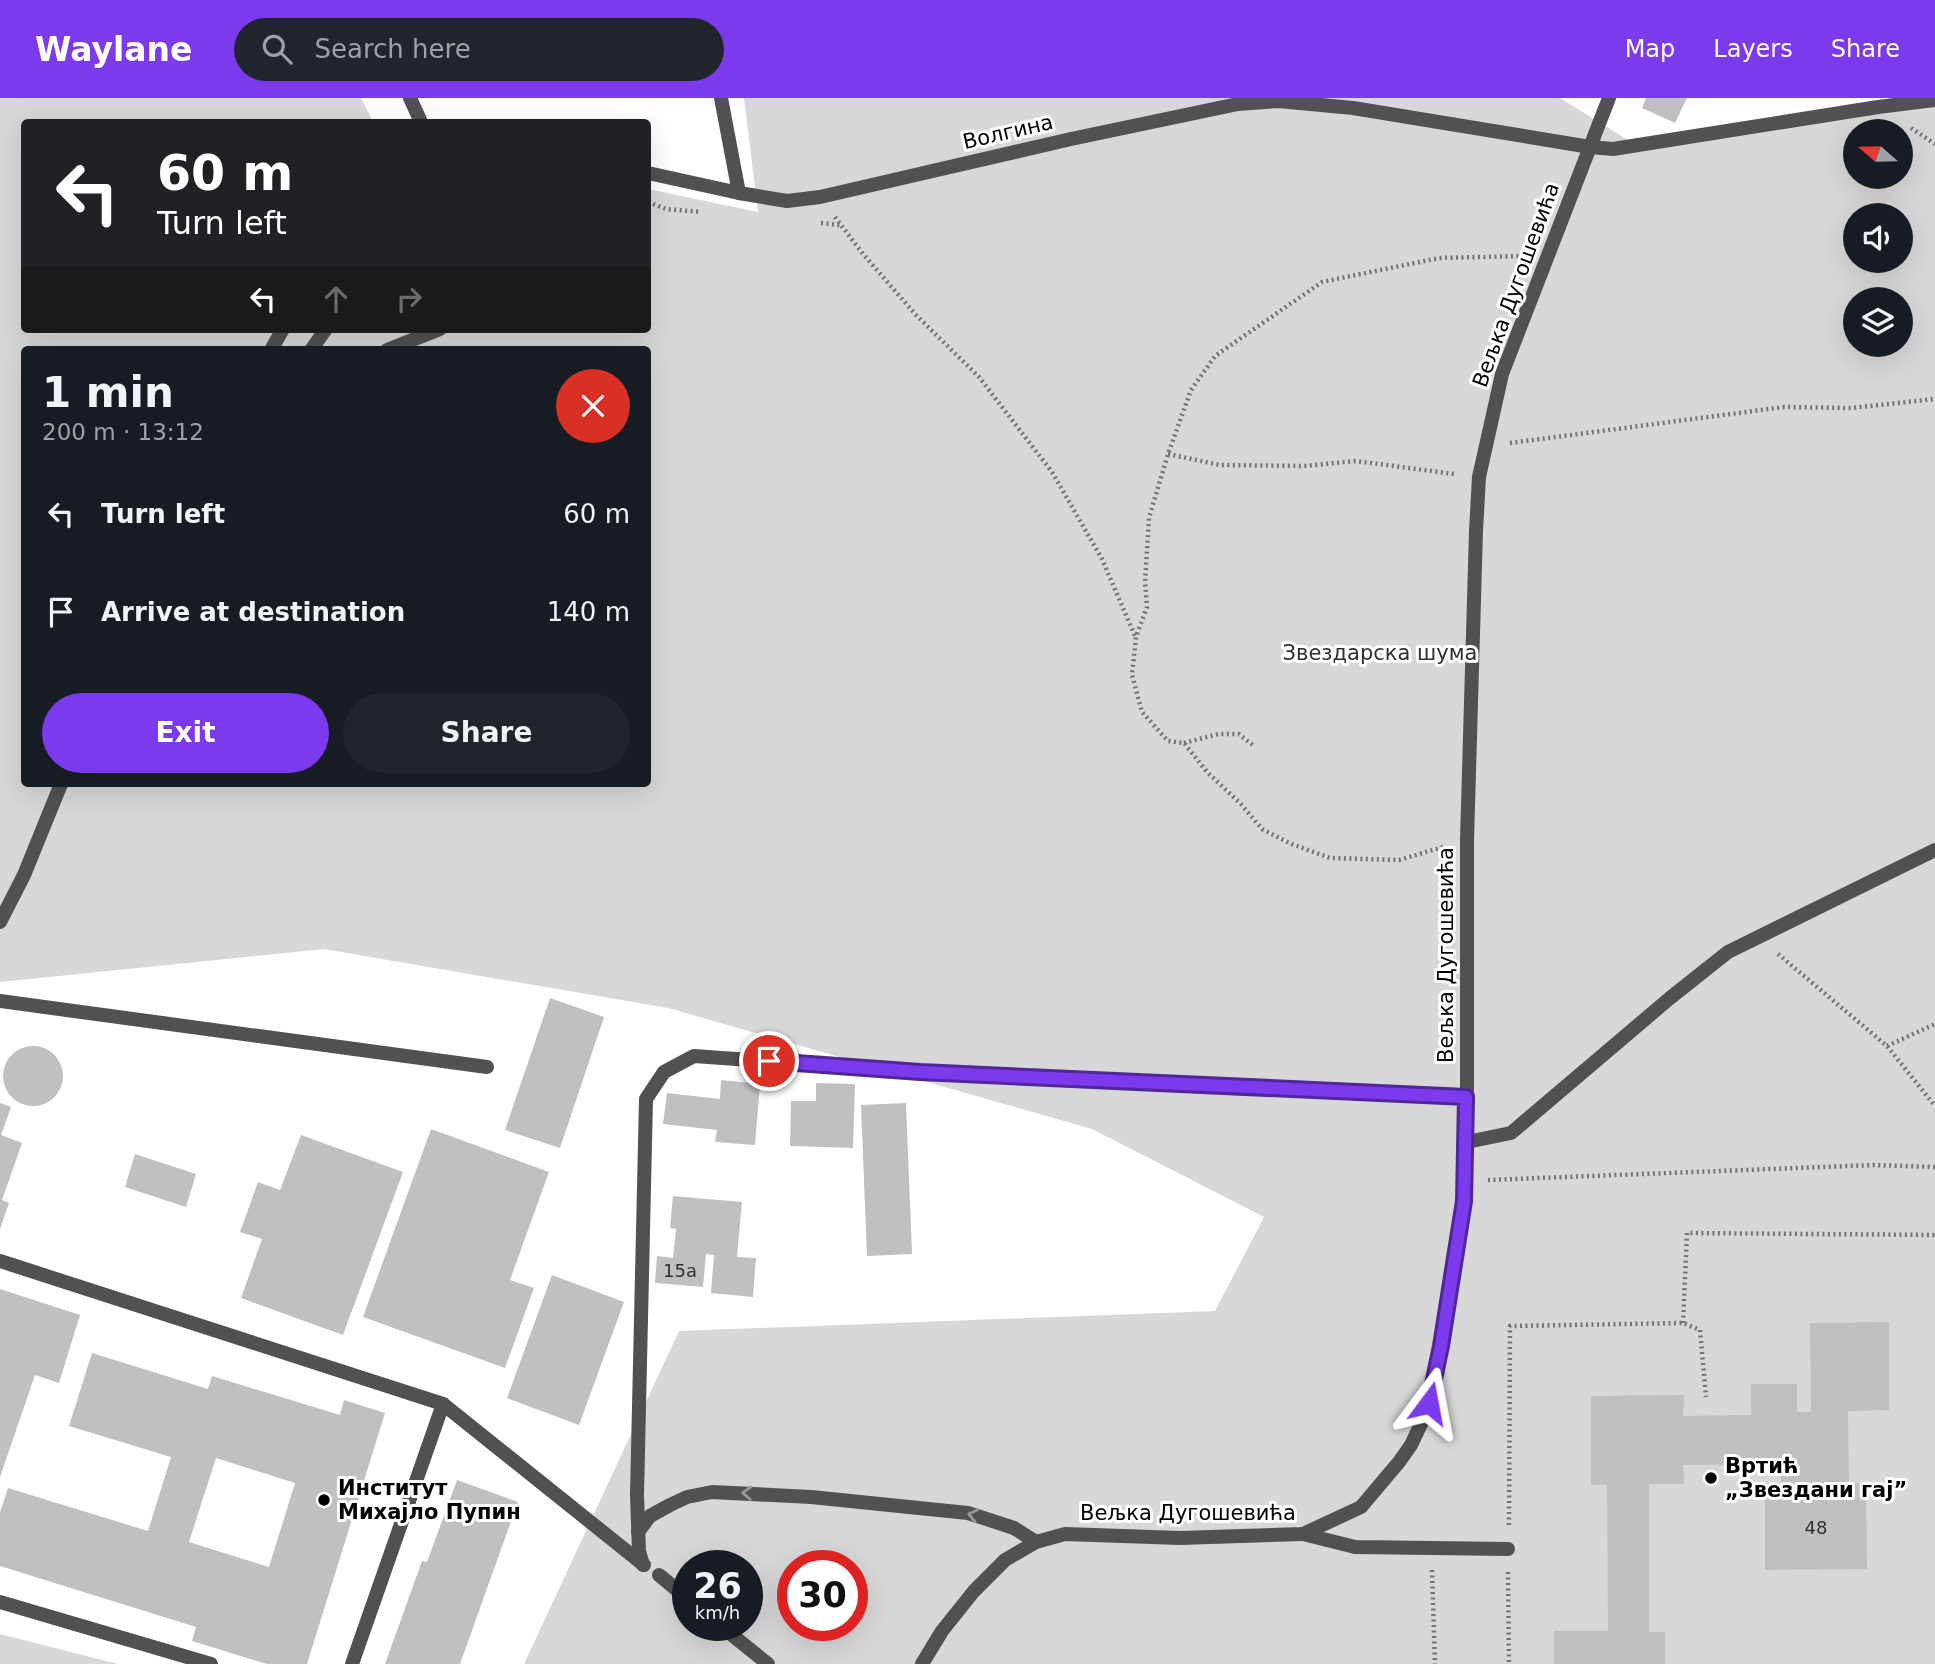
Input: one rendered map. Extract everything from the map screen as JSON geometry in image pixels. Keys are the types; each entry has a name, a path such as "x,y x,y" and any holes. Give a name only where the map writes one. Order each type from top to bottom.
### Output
{"street":[{"path":"410,98 420,119"},
{"path":"721,98 739,193"},
{"name":"Вељка Дугошевића","path":"922,1664 942,1631 974,1591 1005,1560 1036,1542 1065,1534 1180,1538 1303,1534 1361,1507 1399,1462 1416,1434 1429,1403 1441,1346 1464,1201 1467,1142 1467,840 1479,477 1502,374 1609,98"},
{"path":"1862,98 1878,107"},
{"name":"Волгина","path":"651,174 787,201 820,197 1240,101 1278,101 1342,107 1613,149 1935,100"},
{"path":"397,346 430,333"},
{"path":"0,922 24,875 60,787"},
{"path":"1467,1142 1511,1133 1728,952 1935,850"},
{"path":"0,1001 486,1067"},
{"path":"643,1565 638,1532 646,1099 664,1072 694,1056 920,1072 1466,1097"},
{"path":"0,1261 443,1404 672,1586"},
{"path":"352,1664 443,1404"},
{"path":"638,1532 650,1516 670,1504 712,1492 811,1497 968,1513 1014,1528 1036,1542"},
{"path":"1303,1534 1355,1547 1508,1549"},
{"path":"0,1602 211,1664"},
{"path":"740,1641 768,1664"}],"path":[{"path":"820,197 863,254 916,315 979,376 1052,472 1102,559 1136,637"},
{"path":"1254,746 1239,734 1218,734 1184,743 1168,741 1142,712 1132,675 1136,637 1147,607 1145,582 1149,518 1191,390 1215,356 1322,282 1439,258 1548,255"},
{"path":"1485,446 1784,407 1851,408 1935,399"},
{"path":"1168,454 1220,465 1304,466 1356,461 1479,477"},
{"path":"1184,743 1207,772 1240,803 1262,829 1289,843 1330,858 1399,860 1467,840"},
{"path":"1758,937 1887,1046 1935,1106"},
{"path":"1887,1046 1935,1024"},
{"path":"1465,1181 1874,1165 1935,1167"},
{"path":"1682,1323 1687,1233 1935,1236"},
{"path":"1508,1664 1510,1326 1682,1323 1700,1330 1706,1397"},
{"path":"1431,1548 1435,1664"}],"green space":[{"name":"Звездарска шума","path":"0,98 361,98 372,119 21,119 21,333 651,333 651,190 758,212 744,98 1560,98 1636,145 1935,102 1935,1664 524,1664 679,1331 1215,1311 1264,1217 1092,1129 668,1008 324,949 0,982"},
{"path":"0,1634 118,1664 0,1664"}],"building":[{"path":"1646,98 1687,98 1675,123 1642,108"},
{"path":"550,998 604,1017 560,1148 505,1130"},
{"path":"27,1046 39,1046 58,1059 63,1076 61,1088 50,1101 39,1106 27,1106 8,1093 3,1082 3,1070 16,1051"},
{"path":"721,1080 760,1084 755,1145 715,1142 717,1130 663,1124 667,1093 720,1099"},
{"path":"816,1083 855,1084 853,1148 790,1146 791,1101 816,1101"},
{"path":"0,1103 11,1107 1,1135 22,1143 2,1200 9,1203 0,1229"},
{"path":"906,1103 912,1254 867,1256 861,1105"},
{"path":"431,1129 549,1172 510,1280 534,1288 505,1368 363,1317"},
{"path":"301,1135 403,1172 343,1335 241,1298 262,1239 240,1232 258,1182 280,1190"},
{"path":"135,1154 196,1174 186,1207 125,1187"},
{"path":"673,1196 742,1202 737,1257 756,1258 753,1297 711,1293 714,1255 706,1254 703,1287 655,1283 657,1256 673,1258 676,1229 670,1228"},
{"path":"552,1275 624,1302 579,1425 507,1398"},
{"path":"0,1289 80,1315 59,1383 35,1375 0,1477"},
{"path":"1889,1322 1889,1410 1848,1411 1849,1483 1866,1483 1867,1569 1765,1570 1765,1483 1781,1483 1781,1464 1683,1465 1684,1484 1649,1484 1649,1632 1665,1632 1665,1664 1554,1664 1554,1631 1608,1631 1607,1485 1591,1485 1591,1396 1684,1395 1683,1416 1751,1415 1751,1384 1797,1384 1797,1412 1811,1412 1810,1323"},
{"name":"Институт Михајло Пупин","path":"92,1353 208,1389 212,1376 340,1415 344,1400 385,1413 307,1664 267,1664 192,1641 196,1627 0,1566 0,1512 8,1488 148,1531 171,1457 69,1426","holes":["216,1458 295,1483 269,1567 189,1542"]},
{"path":"457,1480 518,1502 460,1664 385,1664 422,1561 427,1562"}],"place":[{"name":"Вртић „Звездани гај”","path":"1711,1478"},
{"name":"Институт Михајло Пупин","path":"324,1500"}],"route":[{"path":"769,1061 920,1072 1466,1097 1464,1201 1429,1403"}]}
